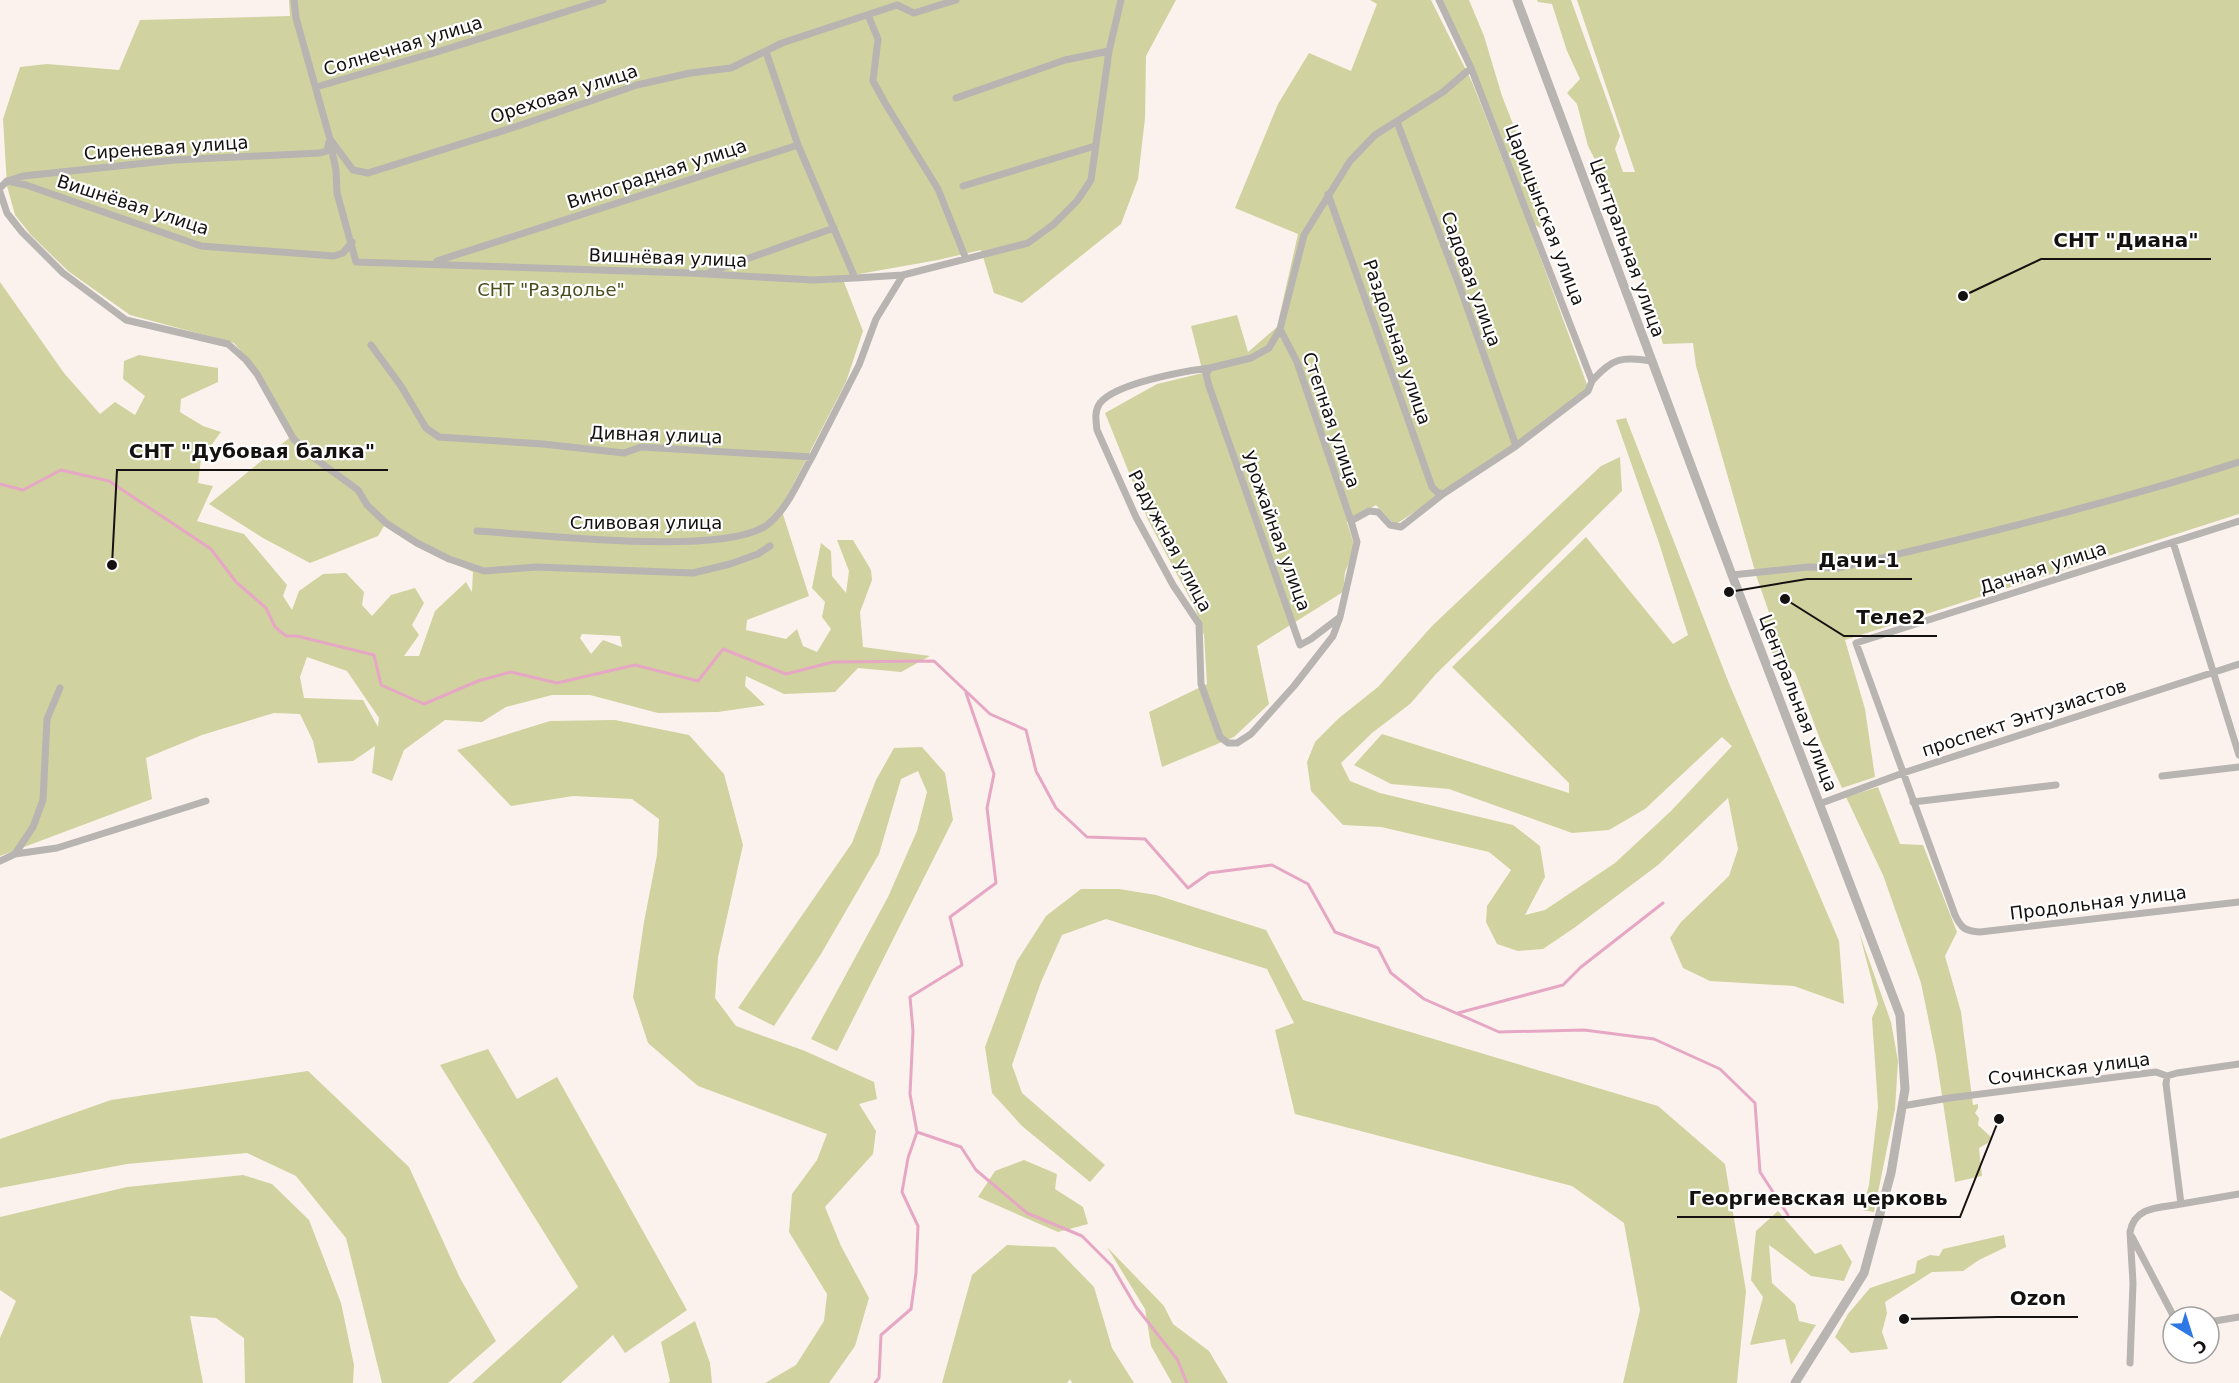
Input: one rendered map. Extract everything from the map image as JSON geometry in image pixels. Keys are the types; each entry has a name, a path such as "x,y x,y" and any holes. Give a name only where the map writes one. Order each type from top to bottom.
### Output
{"street":[{"name":"Ореховая улица","path":"294,0 296,18 330,139 353,170 368,173 518,126 637,85 690,73 731,68 782,43 897,5 915,14 956,0"},
{"name":"Солнечная улица","path":"316,87 603,0"},
{"name":"Вишнёвая улица","path":"330,139 336,170 337,193 356,262 432,263 813,280 903,275 1028,243 1054,224 1077,201 1090,180 1108,51 1120,0"},
{"name":"Царицынская улица","path":"1439,0 1471,68 1588,364 1592,381"},
{"name":"Центральная улица","path":"1518,0 1732,576 1899,1015 1905,1089 1891,1173 1863,1273 1795,1383"},
{"path":"868,15 878,39 873,81 938,189 966,259"},
{"path":"956,98 1065,60 1108,51"},
{"path":"766,52 798,145 855,278"},
{"path":"1210,368 1251,358 1269,348 1280,329 1304,235 1350,161 1375,135 1443,92 1471,68"},
{"name":"Садовая улица","path":"1396,122 1461,290 1516,446"},
{"name":"Сиреневая улица","path":"7,181 22,176 164,162 320,153 327,151 330,139"},
{"name":"Виноградная улица","path":"432,263 798,145"},
{"path":"963,186 1095,146"},
{"path":"7,181 0,190 7,213 22,232 63,273 126,320 228,344 246,360 257,374 293,438 306,452 358,490 367,505 386,523 417,543 449,559 484,571 536,567 693,573 730,564 758,554 770,546"},
{"name":"Вишнёвая улица","path":"7,181 26,185 201,246 334,256 343,253 352,242"},
{"name":"Раздольная улица","path":"1328,194 1432,487 1443,494"},
{"path":"705,274 834,228"},
{"path":"812,457 859,365 876,319 903,275"},
{"name":"Степная улица","path":"1280,329 1297,362 1351,521 1369,511 1378,512 1390,525 1401,527 1443,494 1516,446 1588,391 1592,381"},
{"name":"Дивная улица","path":"371,345 401,386 426,428 439,437 543,444 624,453 641,447 812,457"},
{"path":"1592,381 1608,364 1628,358 1652,361"},
{"name":"Радужная улица","path":"1210,368 1149,379 1107,396 1098,405 1096,417 1097,430 1136,517 1173,585 1199,624 1201,684 1220,737 1228,743 1237,742 1251,734 1294,686 1333,636 1340,617"},
{"name":"Урожайная улица","path":"1210,368 1206,374 1209,386 1300,645 1340,617 1357,542 1351,521"},
{"name":"Сливовая улица","path":"477,531 663,542 735,537 766,526 784,507 812,457"},
{"path":"1732,576 1808,567 1838,568 2033,522 2147,491 2239,462"},
{"name":"Дачная улица","path":"1903,773 1857,643 2239,520"},
{"path":"2173,542 2239,755"},
{"name":"проспект Энтузиастов","path":"1819,804 1903,773 2239,664"},
{"path":"15,854 33,827 43,800 47,719 60,688"},
{"path":"2162,776 2239,767"},
{"path":"1903,773 1913,802 2056,785"},
{"path":"0,861 15,854 57,848 206,801"},
{"name":"Продольная улица","path":"1913,802 1954,915 1961,927 1967,931 1980,932 2239,902"},
{"name":"Сочинская улица","path":"1902,1106 2156,1072 2168,1076 2239,1064"},
{"path":"2168,1076 2166,1084 2181,1204"},
{"path":"2130,1363 2133,1283 2130,1232 2132,1223 2145,1211 2239,1194"},
{"path":"2130,1232 2169,1305"},
{"path":"2221,1320 2239,1317"}],"green space":[{"name":"СНТ \"Раздолье\"","path":"289,0 1176,0 1146,56 1145,118 1138,179 1121,224 1022,303 994,293 981,250 842,277 863,331 846,382 781,508 809,596 747,620 746,630 786,639 797,629 803,646 817,652 831,629 822,617 825,602 812,588 821,543 831,551 832,576 846,593 849,571 837,540 853,540 871,570 872,580 860,612 863,647 930,656 901,672 858,668 835,692 784,694 746,676 745,686 765,705 718,712 658,713 590,695 552,695 506,707 482,722 445,720 404,750 392,781 372,773 375,746 353,761 318,763 313,741 300,714 274,713 202,735 146,758 152,799 0,856 0,282 64,373 100,414 115,402 135,415 145,396 123,379 124,361 139,355 218,368 218,382 181,399 180,412 203,426 221,432 201,459 198,483 213,486 197,521 244,534 287,585 283,596 292,610 299,591 323,574 346,573 364,592 362,605 372,616 391,595 415,588 424,603 412,625 419,635 404,656 419,656 435,611 466,582 472,592 473,572 415,546 384,526 378,536 310,563 263,538 209,504 294,434 261,375 234,343 130,315 68,271 31,235 15,215 7,186 3,119 20,67 47,64 119,70 140,20 290,16","holes":["582,634 620,636 622,647 603,640 591,654 580,638","307,657 347,671 379,718 378,727 363,700 304,698 300,677"]},
{"path":"1370,0 1431,0 1472,82 1527,221 1589,390 1509,448 1395,525 1376,505 1347,522 1355,548 1345,572 1343,592 1257,646 1269,704 1234,737 1162,767 1149,712 1207,684 1204,635 1195,608 1148,520 1105,413 1157,384 1203,373 1191,326 1237,315 1248,352 1277,327 1298,234 1235,208 1278,104 1309,53 1351,71 1377,4"},
{"path":"1442,0 1469,0 1484,36 1502,96 1542,198 1542,229 1532,223"},
{"path":"1537,0 1571,0 1620,136 1615,149 1623,172 1635,172 1577,0 2239,0 2239,514 1845,640 1865,709 1875,777 1842,788 1821,742 1795,672 1771,652 1763,620 1771,618 1757,578 1696,366 1693,343 1663,344 1629,240 1605,179 1588,146 1577,104 1567,93 1580,79 1567,51 1552,4"},
{"path":"1626,418 1728,681 1839,941 1844,1004 1794,986 1710,981 1683,968 1670,938 1681,922 1729,876 1738,849 1728,798 1658,865 1574,928 1543,949 1518,951 1497,944 1486,922 1487,906 1511,870 1489,852 1381,827 1343,825 1311,791 1307,762 1315,742 1339,718 1378,687 1432,626 1601,466 1620,457 1622,491 1436,674 1410,704 1372,733 1341,763 1350,781 1380,793 1513,825 1540,846 1545,877 1525,915 1545,910 1615,863 1671,811 1732,746 1722,737 1645,809 1609,830 1572,833 1449,789 1391,784 1354,765 1382,734 1569,793 1569,783 1452,667 1586,537 1673,644 1688,635 1616,420"},
{"path":"615,720 689,735 724,774 743,845 718,957 715,998 736,1026 805,1051 874,1082 877,1099 859,1104 876,1131 873,1154 825,1207 841,1246 869,1298 855,1346 829,1383 765,1383 796,1365 824,1321 827,1294 789,1232 792,1194 817,1160 827,1134 698,1086 648,1043 633,997 657,855 659,819 632,799 573,796 511,806 457,750 550,721"},
{"path":"922,747 945,773 953,820 837,1051 811,1039 888,897 917,831 927,792 918,771 901,779 879,854 821,954 774,1026 738,1008 852,843 876,780 894,748"},
{"path":"1878,787 1900,844 1923,845 1957,932 1945,956 1961,1012 1973,1105 1978,1104 1975,1113 1979,1118 1978,1125 1991,1137 1988,1143 1979,1148 1982,1176 1955,1182 1936,1056 1921,983 1883,875 1846,797"},
{"path":"1081,889 1119,889 1156,895 1266,930 1303,1000 1658,1106 1725,1164 1746,1291 1737,1383 1623,1383 1640,1310 1624,1223 1572,1186 1295,1114 1275,1030 1294,1023 1267,969 1106,919 1062,935 1041,982 1012,1065 1022,1093 1105,1165 1090,1182 1022,1126 992,1093 985,1047 1017,961 1046,916"},
{"path":"1859,932 1891,1022 1898,1061 1895,1109 1874,1212 1862,1210 1869,1185 1878,1107 1872,1018 1878,1004"},
{"path":"488,1049 517,1099 557,1077 687,1310 625,1353 613,1335 561,1383 472,1383 578,1287 440,1065"},
{"path":"308,1071 409,1167 460,1278 496,1341 448,1383 382,1383 346,1238 296,1176 247,1153 127,1164 0,1188 0,1139 111,1100"},
{"path":"1024,1160 1057,1174 1055,1189 1083,1207 1088,1224 1058,1232 978,1197 995,1171"},
{"path":"243,1175 272,1184 309,1220 341,1303 354,1365 353,1383 245,1383 244,1338 216,1318 190,1316 203,1383 0,1383 0,1338 16,1301 0,1290 0,1217 127,1187"},
{"path":"1778,1211 1815,1254 1841,1244 1852,1262 1844,1281 1811,1276 1769,1245 1772,1283 1795,1304 1799,1321 1816,1325 1791,1365 1785,1339 1750,1345 1763,1297 1751,1280 1756,1231"},
{"path":"2004,1235 2006,1247 1979,1260 1963,1271 1932,1272 1885,1302 1887,1313 1882,1332 1888,1349 1851,1353 1835,1337 1848,1314 1870,1288 1915,1273 1917,1261 1930,1255 1939,1256 1943,1249"},
{"path":"1007,1245 1055,1247 1094,1287 1112,1348 1134,1383 1072,1383 1070,1379 1067,1383 942,1383 972,1275"},
{"path":"1107,1247 1164,1306 1173,1324 1209,1351 1228,1383 1172,1383 1151,1346 1145,1309"},
{"path":"695,1321 710,1363 712,1383 668,1383 670,1381 661,1342"}],"waterway":[{"path":"0,484 23,490 61,470 109,481 211,549 236,582 266,608 275,627 286,636 297,636 374,655 381,685 424,704 478,681 511,672 557,683 635,665 698,681 723,649 786,674 833,662 934,661 990,714 1026,730 1036,771 1056,808 1087,837 1145,839 1188,888 1209,873 1272,865 1308,884 1335,932 1378,948 1391,973 1424,999 1499,1032 1584,1030 1654,1039 1720,1069 1755,1103 1760,1172 1788,1215"},
{"path":"966,693 994,774 987,808 996,883 950,917 962,965 910,997 913,1031 910,1094 917,1132 961,1147 976,1170 1027,1213 1082,1236 1112,1266 1136,1307 1177,1359 1187,1383"},
{"path":"1458,1013 1563,985 1581,967 1663,903"},
{"path":"875,1383 879,1378 881,1335 911,1309 916,1273 918,1226 902,1192 908,1158 917,1132"}],"place":[{"name":"СНТ \"Диана\"","path":"1963,296"},
{"name":"СНТ \"Дубовая балка\"","path":"112,565"},
{"name":"Дачи-1","path":"1729,592"},
{"name":"Теле2","path":"1785,599"},
{"name":"Георгиевская церковь","path":"1999,1119"},
{"name":"Ozon","path":"1904,1319"}]}
